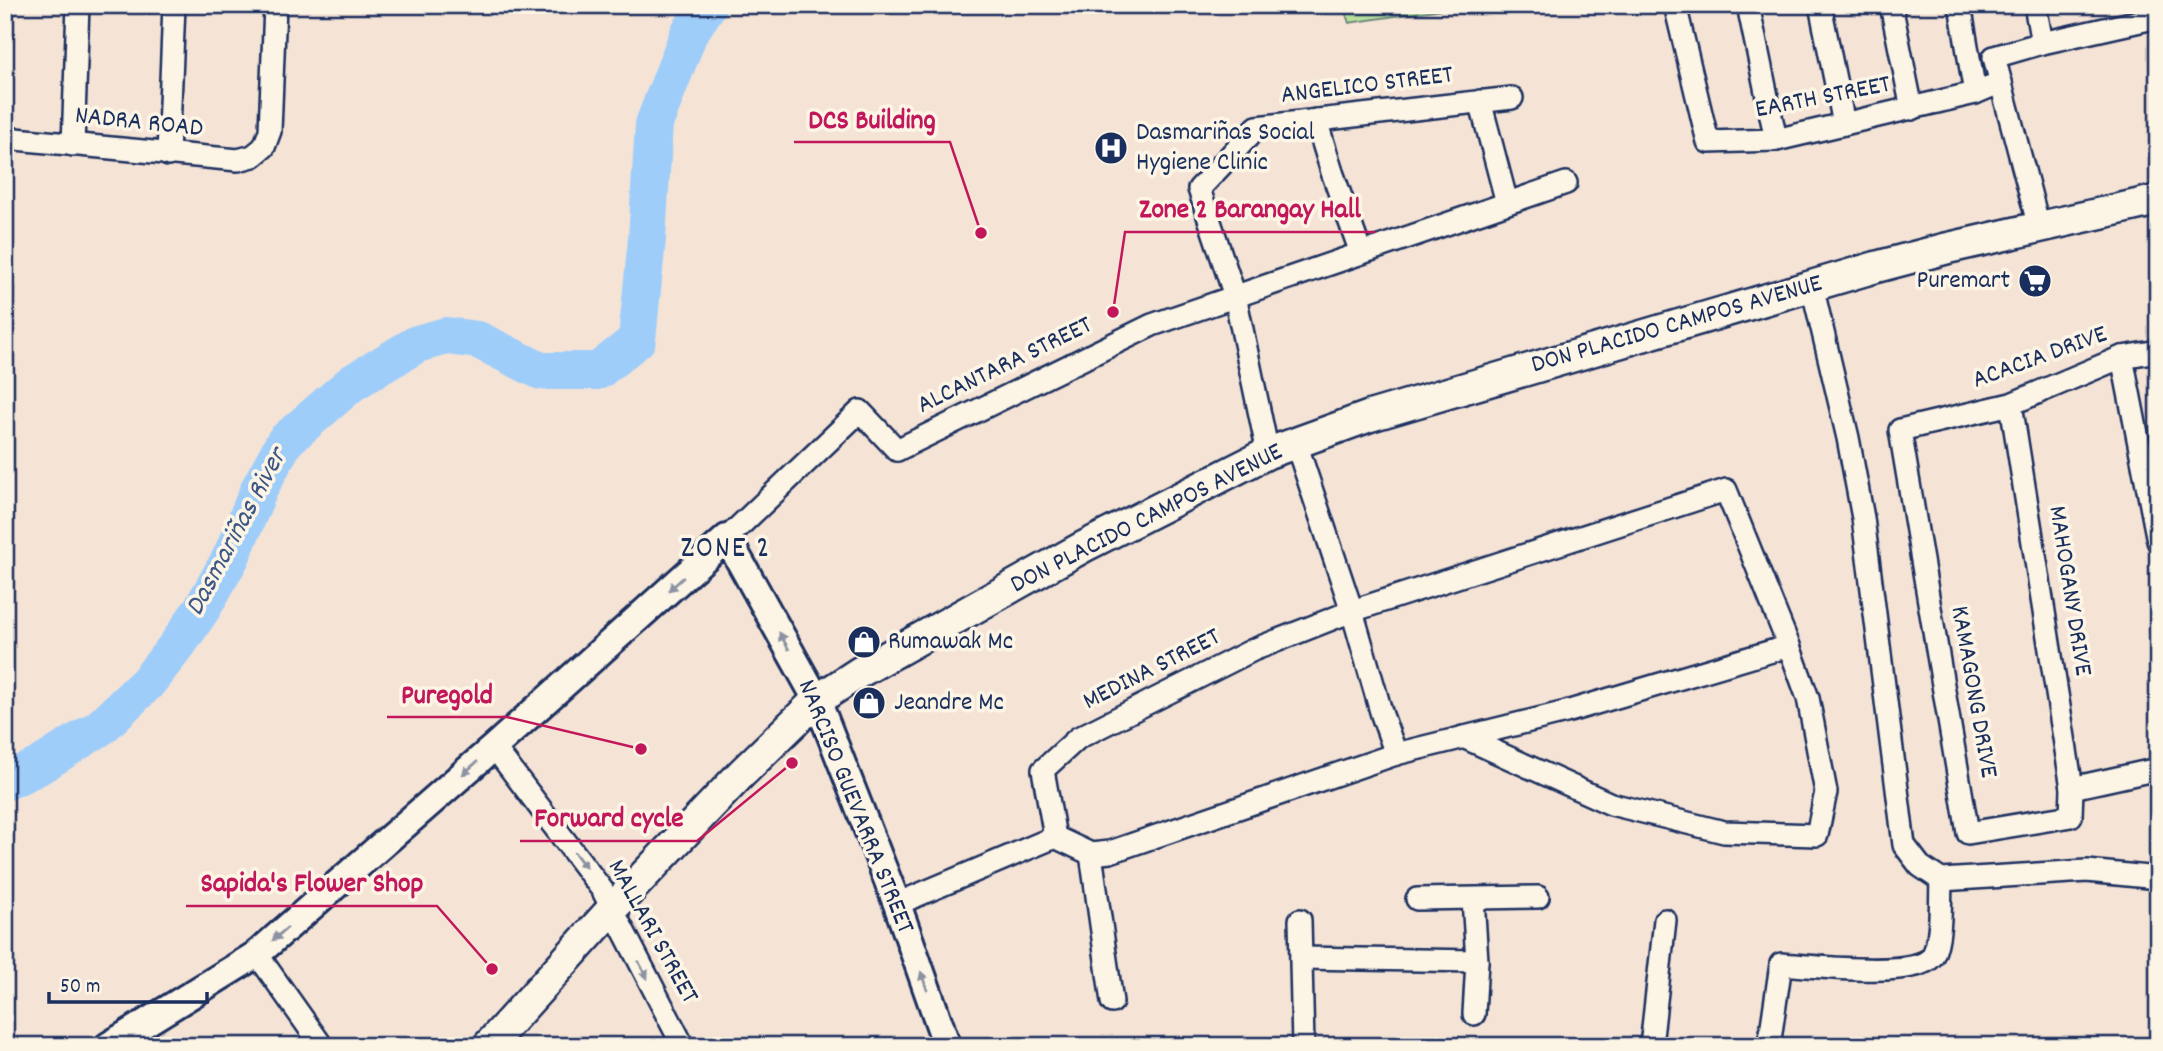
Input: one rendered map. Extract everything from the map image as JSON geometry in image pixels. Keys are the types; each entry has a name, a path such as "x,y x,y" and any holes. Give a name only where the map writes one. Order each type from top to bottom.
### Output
{"main road":[{"name":"DON PLACIDO CAMPOS AVENUE","path":"488,1046 612,909 741,774 817,701 860,672 1083,547 1268,453 1370,416 1812,286 1948,248 2158,200"}],"street":[{"path":"72,145 78,5"},
{"path":"168,155 174,5"},
{"name":"NADRA ROAD","path":"5,138 168,155 238,160 253,156 264,147 270,131 275,5"},
{"name":"EARTH STREET","path":"1675,5 1707,142 1776,140 1975,93 2001,82"},
{"path":"1748,5 1776,140"},
{"path":"1820,5 1844,124"},
{"path":"1891,5 1912,109"},
{"path":"1960,5 1975,93"},
{"path":"2035,5 2042,43"},
{"path":"2039,227 1994,57 2154,14"},
{"name":"ANGELICO STREET","path":"1235,296 1199,189 1257,127 1512,98"},
{"path":"1480,102 1507,204"},
{"path":"1316,120 1361,253"},
{"path":"1268,453 1235,296 1566,183"},
{"path":"1812,286 1848,438 1863,518 1904,845 1920,866 1941,880 2087,872 2158,878"},
{"name":"ALCANTARA STREET","path":"727,538 860,411 897,450 1152,325 1235,296"},
{"name":"ACACIA DRIVE","path":"1900,430 2011,404 2122,357 2158,351"},
{"path":"2122,357 2158,541"},
{"name":"MAHOGANY DRIVE","path":"2011,404 2072,788"},
{"name":"KAMAGONG DRIVE","path":"1900,430 1968,833 2071,816 2072,788"},
{"path":"1296,443 1396,754"},
{"path":"1352,611 1726,490 1808,698 1826,792 1817,835 1724,832 1611,804 1463,737"},
{"path":"108,1046 257,954 727,538"},
{"name":"NARCISO GUEVARRA STREET","path":"727,538 817,701 897,904 947,1046"},
{"name":"MEDINA STREET","path":"1055,837 1043,770 1078,738 1253,650 1352,611"},
{"path":"897,904 1055,837 1091,854 1110,852 1396,754 1566,712 1788,646"},
{"name":"MALLARI STREET","path":"494,747 603,891 683,1046"},
{"path":"2072,788 2158,769"},
{"path":"1091,854 1112,1002"},
{"path":"1769,1046 1782,964 1897,970 1918,967 1932,957 1941,880"},
{"path":"1417,899 1538,897"},
{"path":"1473,900 1477,961 1474,1014"},
{"path":"1300,920 1303,1046"},
{"path":"1651,1046 1665,920"},
{"path":"257,954 322,1046"},
{"path":"1301,958 1477,961"}],"green space":[{"path":"1343,5 1469,5 1349,23"}],"waterway":[{"name":"Dasmariñas River","path":"5,782 39,766 101,727 147,683 203,607 231,557 260,487 285,441 352,383 417,344 446,336 478,340 541,371 598,371 637,340 654,124 689,33 708,5"}],"place":[{"name":"Dasmariñas Social Hygiene Clinic","path":"1111,148"},
{"name":"DCS Building","path":"981,233"},
{"name":"Puremart","path":"2035,281"},
{"name":"Zone 2 Barangay Hall","path":"1113,312"},
{"name":"Rumawak Mc","path":"864,642"},
{"name":"Jeandre Mc","path":"869,703"},
{"name":"Puregold","path":"641,749"},
{"name":"Forward cycle","path":"792,763"},
{"name":"Sapida's Flower Shop","path":"492,969"}],"district":[{"name":"ZONE 2","path":"726,550"}]}
